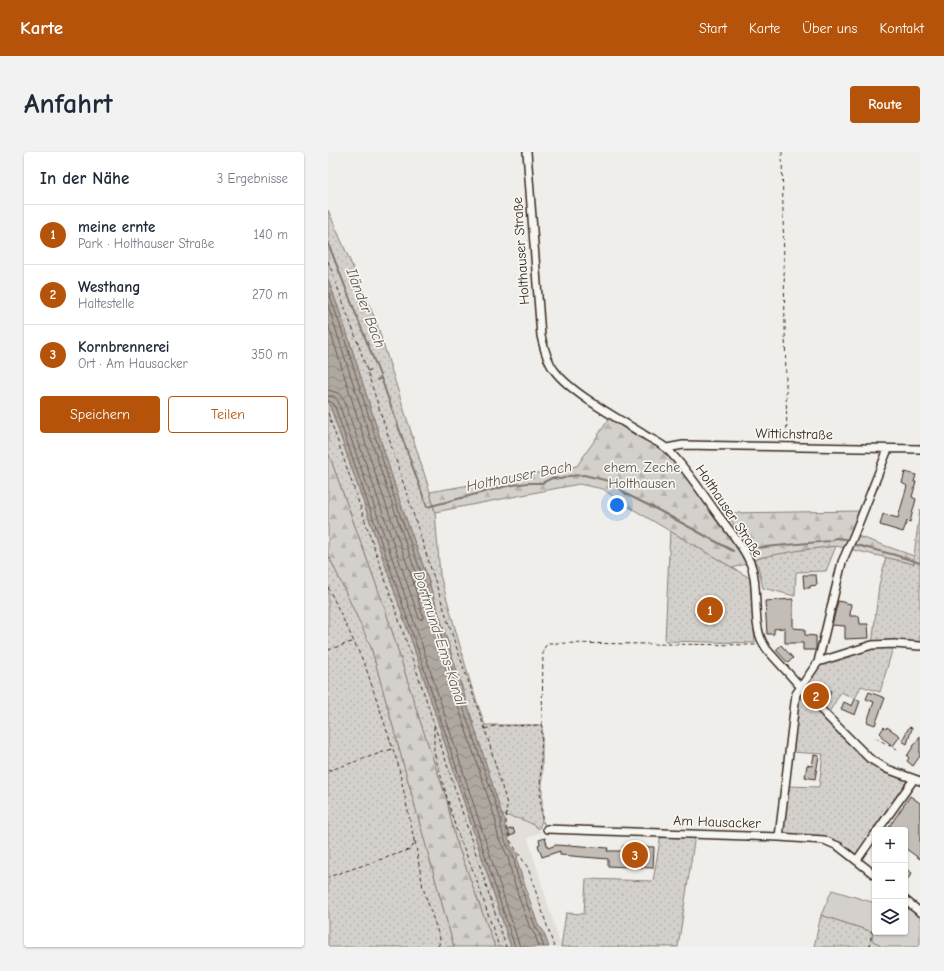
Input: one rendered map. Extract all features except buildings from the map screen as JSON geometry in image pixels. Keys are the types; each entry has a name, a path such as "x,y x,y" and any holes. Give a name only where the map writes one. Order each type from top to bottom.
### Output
{"street":[{"name":"Holthauser Straße","path":"527,152 541,336 548,359 554,370 563,380 577,391 639,432 667,448 679,461 744,551 752,566 755,578 758,631 763,643 770,653 869,758 887,769 917,780"},
{"name":"Wittichstraße","path":"667,448 683,445 920,449"},
{"path":"779,837 796,694 800,686 818,662 842,562 888,449"},
{"path":"818,662 872,645 894,644 920,646"},
{"path":"880,827 917,780"},
{"name":"Am Hausacker","path":"547,829 779,837 824,840 838,846 872,872"},
{"path":"857,860 872,838"},
{"path":"908,902 920,912"}],"path":[{"path":"782,152 787,446"},
{"path":"328,261 367,371 455,643 485,729 507,804 506,826 508,833 511,842 528,868 554,947"},
{"path":"367,371 374,369"},
{"path":"328,413 434,725 506,947"},
{"path":"328,587 365,665 398,764 423,888 440,938 439,945 436,947"},
{"path":"328,650 354,641"},
{"path":"547,829 542,820 541,804 544,650 548,643 755,645 763,643"},
{"path":"434,725 434,752 456,829 476,878 499,947"},
{"path":"485,729 494,726 542,725"},
{"path":"875,738 897,750"},
{"path":"328,770 393,749"},
{"path":"328,877 409,850 413,846 414,840"},
{"path":"869,947 872,932"}],"shaded area":[{"path":"502,815 523,820 535,825 541,832 528,838 561,947 549,947 543,930 538,925 520,873 517,861 518,854 511,846 505,826 505,819"}],"green space":[{"path":"328,210 376,321 430,492 435,512 440,575 471,685 485,725 542,725 542,820 539,829 527,821 502,815 427,576 401,505 346,330 328,279"},
{"path":"328,400 413,645 511,947 495,947 455,838 446,797 419,718 385,609 328,452"},
{"name":"ehem. Zeche Holthausen","path":"611,416 666,450 698,491 748,563 733,568 624,504 603,489 579,484 435,512 430,492 577,466"},
{"path":"328,452 385,609 419,718 446,797 455,838 495,947 454,947 371,647 328,554"},
{"path":"920,509 920,646 894,644 880,692 861,686 855,699 841,692 827,716 869,758 913,779 880,827 872,827 872,838 857,860 824,840 779,837 785,786 819,787 823,754 791,752 796,694 818,662 872,645 879,585 886,557 914,564"},
{"path":"862,511 855,535 914,556 914,564 836,546 801,550 754,560 727,513"},
{"path":"670,531 750,578 755,643 665,641"},
{"path":"836,546 826,571 796,572 795,596 763,588 758,566 754,560 784,552"},
{"path":"328,554 371,647 454,947 328,947"},
{"path":"661,834 695,835 678,947 561,947 566,913 584,914 586,879 653,881"},
{"path":"832,890 872,902 872,932 821,915"},
{"path":"908,902 920,912 920,947 882,947 872,940 873,935 908,935"},
{"path":"821,915 872,932 872,940 882,947 814,947"}],"water":[{"name":"Dortmund-Ems-Kanal","path":"328,279 346,330 401,505 427,576 502,815 505,819 508,837 511,846 518,854 517,861 538,925 543,930 549,947 511,947 413,645 328,400"}],"waterway":[{"name":"Iländer Bach","path":"328,243 381,378 377,380"},
{"name":"Holthauser Bach","path":"381,378 427,507 507,486 527,483 542,483 552,478 561,479 569,476 584,475 613,482 626,494 733,551"},
{"name":"Holthauser Bach","path":"753,548 830,541 835,538 845,539"},
{"name":"Holthauser Bach","path":"856,545 920,563"}],"place":[{"name":"meine ernte","path":"710,610"},
{"name":"Westhang","path":"816,696"},
{"name":"Kornbrennerei","path":"635,855"}]}
